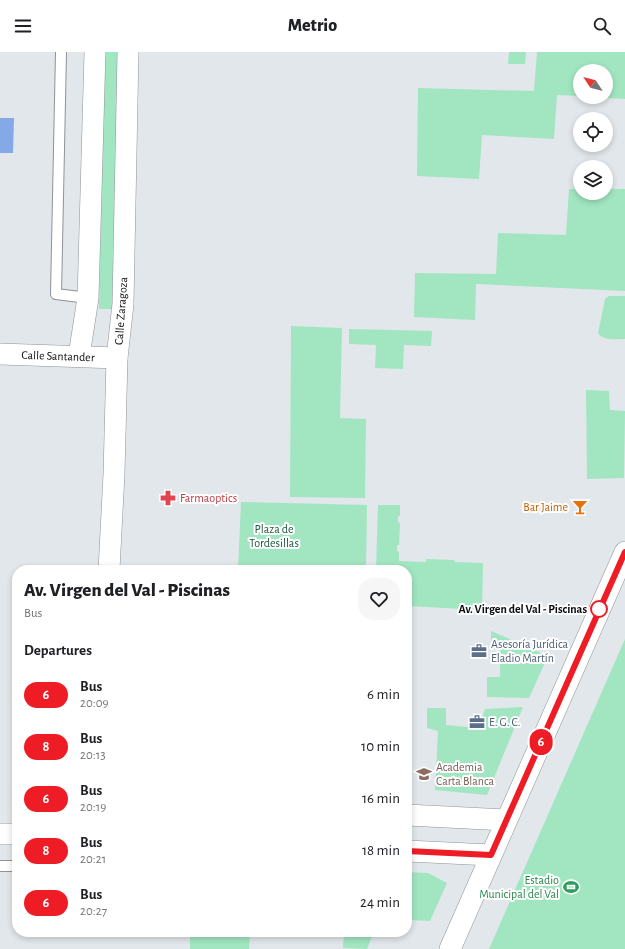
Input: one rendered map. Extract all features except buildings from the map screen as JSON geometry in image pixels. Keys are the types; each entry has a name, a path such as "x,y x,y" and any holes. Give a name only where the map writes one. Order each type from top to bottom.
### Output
{"street":[{"path":"79,356 88,298 95,52"},
{"name":"Calle Zaragoza","path":"109,565 114,474 117,358 123,304 128,52"},
{"name":"Calle Santander","path":"0,354 117,358"},
{"path":"450,949 625,552"},
{"path":"412,815 506,820"},
{"path":"0,834 12,834"},
{"path":"412,851 491,855"}],"lane":[{"path":"60,52 56,294 88,298"},
{"path":"0,866 12,866"}],"green space":[{"path":"104,52 118,52 112,309 99,309"},
{"path":"509,52 526,52 525,64 508,64"},
{"path":"537,52 625,52 625,99 613,98 613,64 573,64 573,96 557,95 554,139 482,135 479,179 417,176 418,88 534,91"},
{"path":"569,189 573,189 573,200 613,200 613,189 625,189 625,291 476,284 475,320 414,317 415,273 496,274 498,233 566,235"},
{"path":"609,296 625,296 625,339 606,338 600,336 598,333 605,299"},
{"path":"291,326 342,328 340,418 366,419 365,498 290,497"},
{"path":"349,329 432,331 431,346 404,345 403,369 375,368 376,345 349,344"},
{"path":"586,390 609,391 610,410 625,411 624,478 587,479"},
{"name":"Plaza de Tordesillas","path":"241,502 367,505 366,565 238,565"},
{"path":"378,505 400,505 400,516 398,516 398,522 400,523 399,545 397,545 399,561 426,562 426,559 483,563 482,610 412,606 412,565 376,565"},
{"path":"491,631 548,656 529,698 487,697 487,677 500,677 500,649 491,649"},
{"name":"Estadio Municipal del Val","path":"625,639 625,949 489,949"},
{"path":"523,707 487,795 435,790 438,731 427,728 427,708 446,708 446,725 479,728 485,709"},
{"path":"412,872 428,873 447,883 430,921 412,920"},
{"path":"190,937 250,937 249,949 190,949"},
{"path":"344,937 372,937 367,949 343,948"}],"water":[{"path":"0,118 14,118 13,153 0,153"}],"bus line":[{"name":"6","path":"412,851 491,855 625,552"}],"place":[{"name":"Farmaoptics","path":"168,498"},
{"name":"Bar Jaime","path":"580,507"},
{"name":"Av. Virgen del Val - Piscinas","path":"599,609"},
{"name":"Asesoría Jurídica Eladio Martín","path":"479,651"},
{"name":"E. G. C.","path":"477,722"},
{"name":"Academia Carta Blanca","path":"424,774"},
{"name":"Estadio Municipal del Val","path":"571,887"}]}
